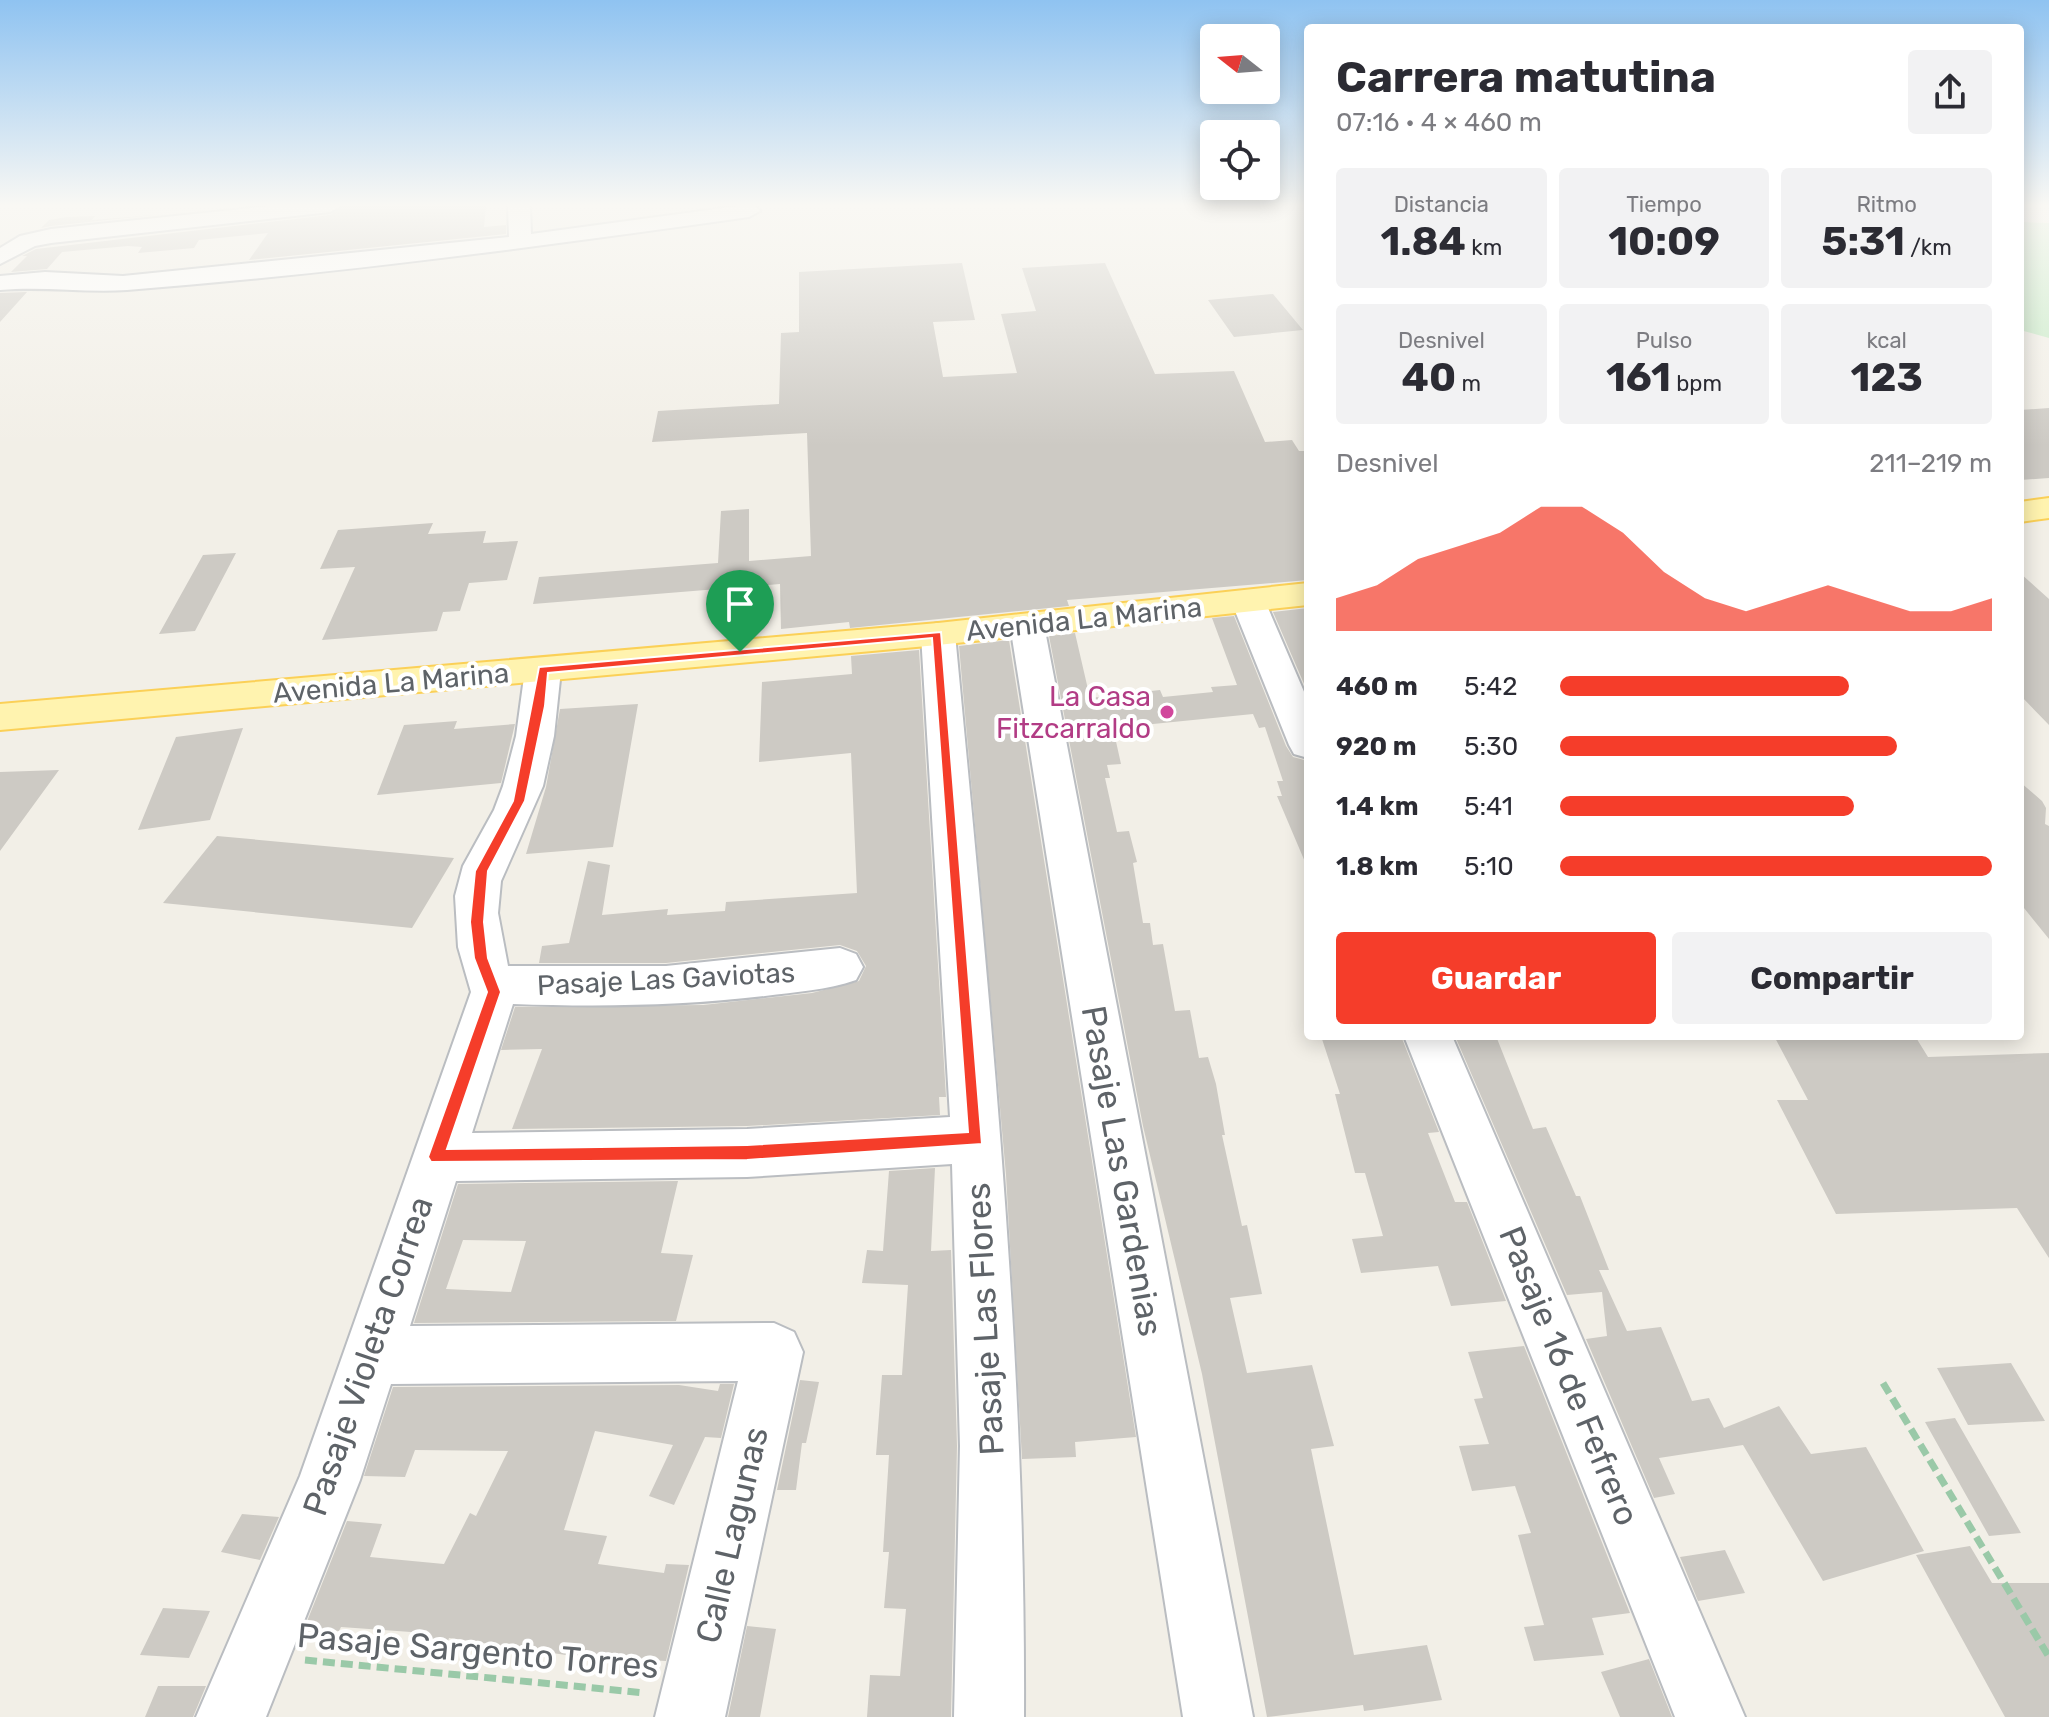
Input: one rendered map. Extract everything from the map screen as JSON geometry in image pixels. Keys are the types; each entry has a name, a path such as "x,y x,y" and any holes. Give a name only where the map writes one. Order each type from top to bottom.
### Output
{"main road":[{"path":"2024,511 2049,508"},
{"name":"Avenida La Marina","path":"0,717 938,634 1304,594"}],"street":[{"path":"1248,601 1304,735"},
{"name":"Pasaje Las Gardenias","path":"1027,625 1218,1717"},
{"name":"Pasaje Las Flores","path":"938,634 987,1284 994,1577 989,1717"},
{"name":"Pasaje Violeta Correa","path":"231,1717 329,1480 494,992 481,958 477,922 481,871 519,801 540,706 543,670"},
{"name":"Pasaje Las Gaviotas","path":"491,984 560,988 765,979 840,967"},
{"name":"Pasaje 16 de Fefrero","path":"1430,1040 1710,1717"},
{"path":"436,1157 747,1153 976,1139"},
{"name":"Calle Lagunas","path":"371,1355 774,1352 692,1707"}],"path":[{"path":"1883,1383 2049,1657"},
{"name":"Pasaje Sargento Torres","path":"256,1656 692,1707"}],"green space":[{"path":"2024,286 2049,286 2049,338 2024,331"}],"building":[{"path":"799,286 967,286 975,320 933,322 943,377 1017,373 1001,314 1036,311 1028,286 1115,286 1155,374 1234,371 1265,442 1292,440 1299,451 1304,451 1304,580 1067,600 1069,606 850,628 849,622 781,629 780,584 533,604 539,577 718,563 721,511 749,509 749,561 811,556 807,433 652,442 658,411 779,404 781,333 799,332"},
{"path":"27,292 0,322 0,293"},
{"path":"1273,294 1303,330 1234,337 1208,300"},
{"path":"2049,408 2049,478 2024,480 2024,410"},
{"path":"433,523 428,534 486,531 483,543 518,541 507,580 469,583 460,611 443,612 437,631 322,640 355,567 320,569 338,530"},
{"path":"236,553 195,631 159,634 203,555"},
{"path":"2024,577 2049,599 2049,725 2024,699"},
{"path":"1304,608 1304,684 1273,612"},
{"path":"1234,616 1286,746 1293,757 1304,760 1304,860 1277,796 1282,796 1277,781 1283,781 1265,727 1259,728 1253,714 1113,728 1121,764 1107,765 1110,778 1105,778 1117,832 1129,831 1137,862 1133,863 1143,923 1150,923 1153,945 1163,944 1175,1011 1190,1010 1199,1058 1208,1057 1216,1084 1225,1135 1222,1135 1242,1226 1247,1225 1262,1294 1230,1298 1247,1373 1312,1365 1334,1446 1311,1449 1354,1655 1427,1645 1442,1700 1364,1711 1363,1705 1267,1717 1202,1374 1143,1126 1049,636 1075,633 1090,698 1160,690 1163,697 1213,692 1211,687 1237,685 1212,618"},
{"path":"1009,640 1136,1437 1075,1442 1076,1457 1022,1459 1006,1175 959,646"},
{"path":"919,650 946,1097 939,1097 940,1115 747,1126 512,1129 542,1049 501,1050 515,1007 703,1005 812,993 859,981 866,966 857,951 840,945 666,963 539,963 542,946 569,943 588,861 610,865 602,915 668,909 667,915 725,911 726,902 857,893 851,753 759,762 762,682 852,674 851,656"},
{"path":"638,704 613,847 526,854 546,787 560,709"},
{"path":"457,721 454,729 515,724 501,783 377,795 404,725"},
{"path":"243,728 210,820 138,830 176,737"},
{"path":"59,770 0,851 0,772"},
{"path":"2024,785 2042,801 2046,808 2045,824 2049,826 2049,939 2024,908"},
{"path":"217,836 454,858 412,928 163,903"},
{"path":"1322,1040 1403,1040 1439,1132 1428,1133 1455,1202 1467,1202 1506,1301 1451,1306 1438,1266 1361,1273 1352,1239 1383,1236 1365,1173 1355,1173 1335,1094 1340,1094"},
{"path":"1457,1040 1498,1040 1533,1129 1546,1127 1576,1196 1580,1196 1609,1270 1599,1270 1627,1331 1661,1327 1692,1401 1709,1398 1724,1428 1779,1406 1811,1454 1866,1447 1924,1551 1823,1581 1743,1445 1659,1458 1675,1494 1654,1498 1586,1339 1607,1336 1602,1292 1567,1295"},
{"path":"1776,1040 1917,1040 1928,1057 2049,1053 2049,1258 2017,1208 1836,1214 1777,1100 1808,1100"},
{"path":"935,1168 931,1251 951,1250 957,1446 951,1717 867,1717 870,1675 900,1676 906,1609 884,1608 889,1552 883,1552 889,1455 876,1455 882,1375 902,1375 908,1285 862,1283 867,1250 883,1251 889,1171"},
{"path":"678,1181 661,1253 693,1255 676,1321 414,1323 458,1184","holes":["463,1240 526,1241 511,1292 446,1289"]},
{"path":"1524,1346 1630,1613 1592,1618 1604,1655 1534,1661 1524,1627 1544,1625 1518,1535 1531,1533 1515,1486 1472,1491 1459,1446 1489,1444 1474,1399 1483,1398 1468,1352"},
{"path":"2011,1363 2045,1421 1968,1425 1937,1368"},
{"path":"800,1380 819,1382 806,1443 802,1443 796,1490 777,1490"},
{"path":"720,1384 734,1384 721,1438 705,1437 674,1505 649,1496 673,1445 595,1431 564,1530 607,1536 598,1564 664,1573 666,1564 689,1565 666,1661 566,1655 449,1638 448,1641 423,1639 425,1633 341,1627 339,1631 304,1629 347,1521 382,1524 370,1557 444,1564 470,1513 476,1516 508,1451 415,1450 405,1477 364,1476 393,1387 679,1385 718,1391"},
{"path":"1955,1418 2021,1533 1989,1536 1925,1422"},
{"path":"242,1514 279,1517 260,1560 221,1552"},
{"path":"1970,1546 1992,1583 2049,1583 2049,1717 2005,1717 1916,1555"},
{"path":"1725,1550 1745,1593 1698,1601 1680,1557"},
{"path":"163,1608 210,1611 189,1658 140,1655"},
{"path":"747,1626 776,1629 760,1717 728,1717"},
{"path":"1649,1659 1672,1717 1620,1717 1601,1672"},
{"path":"158,1686 206,1686 193,1717 145,1717"}],"place":[{"name":"La Casa Fitzcarraldo","path":"1167,712"}],"route":[{"path":"938,634 976,1139 747,1153 436,1157 494,992 481,958 477,922 481,871 519,801 540,706 543,670 740,652 938,634"}]}
